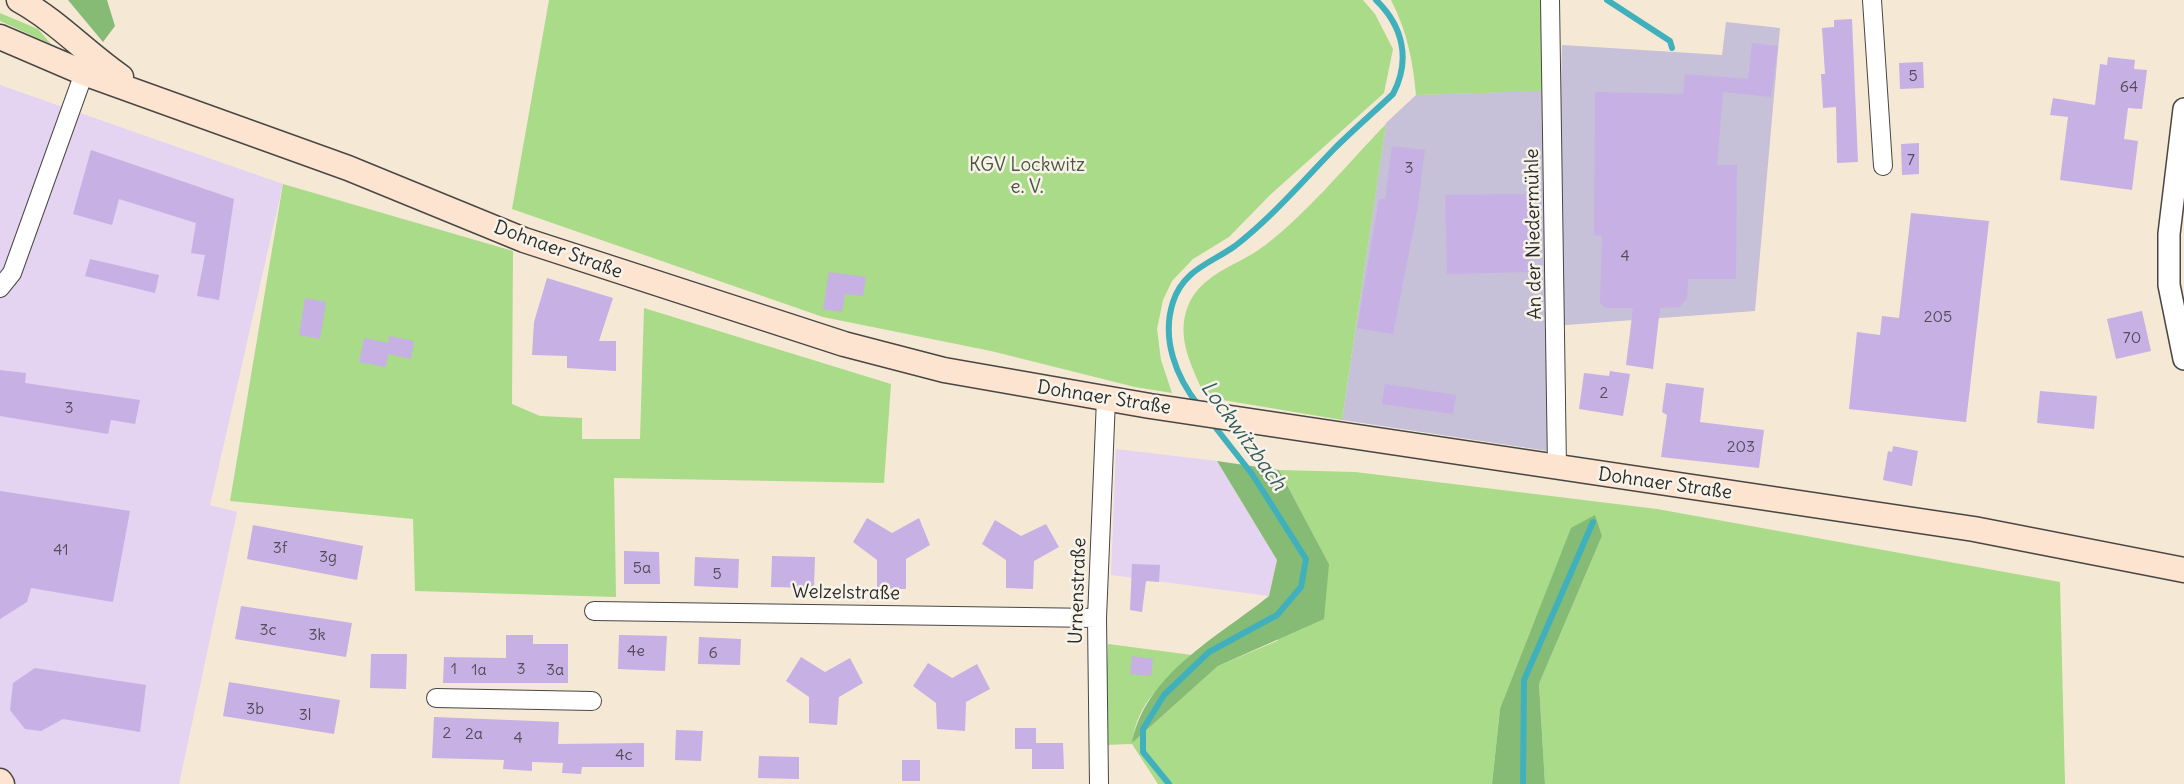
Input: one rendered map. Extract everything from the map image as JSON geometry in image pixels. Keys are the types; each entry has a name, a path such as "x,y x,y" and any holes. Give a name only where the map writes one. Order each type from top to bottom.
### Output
{"main road":[{"name":"Dohnaer Straße","path":"19,0 47,16 92,57 145,93"},
{"name":"Dohnaer Straße","path":"0,37 84,73 348,168 524,240 712,304 844,344 944,370 1150,406 1973,529 2184,570"}],"street":[{"name":"An der Niedermühle","path":"1550,0 1557,467"},
{"path":"1872,0 1883,166"},
{"path":"0,288 12,273 84,73"},
{"path":"2184,109 2177,234 2169,285 2184,359"},
{"name":"Urnenstraße","path":"1099,784 1097,618 1106,399"},
{"name":"Welzelstraße","path":"594,611 1097,618"},
{"path":"436,698 593,701"}],"shaded area":[{"path":"1726,22 1780,28 1755,311 1553,326 1548,451 1342,420 1386,123 1416,95 1561,90 1562,45 1722,55"},
{"path":"0,85 283,184 210,505 237,512 179,784 0,784"},
{"path":"1116,449 1217,461 1277,560 1269,596 1111,575"}],"green space":[{"path":"68,0 107,0 115,26 103,42"},
{"name":"KGV Lockwitz e. V.","path":"549,0 1363,0 1375,14 1393,49 1384,93 1270,195 1229,237 1193,259 1172,281 1163,300 1157,329 1161,360 1172,393 1135,387 991,351 823,317 512,209"},
{"path":"1391,0 1541,0 1544,91 1416,95 1408,46"},
{"path":"0,13 38,29 51,44 0,21"},
{"path":"1386,124 1342,420 1205,397 1187,353 1183,330 1193,296 1218,273 1257,251 1290,224"},
{"path":"283,184 513,251 512,404 540,416 582,418 582,439 640,439 644,308 891,384 884,483 614,478 616,597 415,591 413,519 230,501"},
{"path":"1217,461 1279,470 1329,564 1324,619 1218,666 1132,743 1140,719 1152,697 1168,677 1207,642 1269,596 1277,560"},
{"path":"1279,470 1355,472 1657,509 2060,582 2065,784 1545,784 1539,684 1602,536 1500,709 1492,784 1158,784 1132,744 1104,745 1108,644 1192,655 1162,683 1146,704 1139,716 1133,742 1218,666 1277,641 1329,564"},
{"path":"1595,515 1602,536 1539,684 1545,784 1492,784 1500,709 1571,528"}],"building":[{"path":"1852,19 1858,162 1837,163 1836,107 1823,108 1821,74 1825,74 1822,28 1834,27 1834,20"},
{"path":"1752,43 1778,46 1771,97 1723,92 1717,165 1737,165 1736,279 1688,279 1687,299 1679,307 1660,308 1653,369 1626,365 1633,308 1606,308 1600,303 1602,236 1594,235 1595,92 1683,94 1685,74 1748,79"},
{"path":"2108,57 2135,60 2134,69 2147,70 2142,109 2128,108 2124,139 2138,141 2132,190 2060,180 2068,117 2050,115 2053,98 2095,105 2100,64 2107,65"},
{"path":"1923,62 1924,88 1900,89 1899,63"},
{"path":"1919,143 1919,174 1902,175 1901,144"},
{"path":"1392,146 1425,150 1418,206 1393,334 1357,328 1379,199 1385,199"},
{"path":"91,150 234,199 219,300 197,296 205,255 191,253 196,223 119,199 112,225 73,214"},
{"path":"1530,194 1532,272 1447,274 1445,195"},
{"path":"1911,213 1989,221 1966,422 1849,409 1857,332 1880,335 1882,316 1899,318"},
{"path":"90,259 159,275 155,293 85,276"},
{"path":"829,272 866,277 863,296 845,294 842,312 823,309"},
{"path":"547,278 613,298 599,341 616,341 616,371 567,368 567,356 532,355 534,322"},
{"path":"305,298 326,302 320,339 299,335"},
{"path":"2142,311 2151,351 2116,359 2107,319"},
{"path":"389,336 414,341 411,359 388,354 386,367 359,362 364,338 388,343"},
{"path":"0,370 26,373 25,383 140,400 135,424 111,420 108,434 0,416"},
{"path":"1610,371 1630,374 1623,416 1579,409 1584,373 1609,376"},
{"path":"1666,383 1704,388 1700,422 1764,430 1759,468 1661,457 1667,415 1662,412"},
{"path":"1385,384 1456,395 1453,414 1382,404"},
{"path":"2040,391 2097,396 2094,429 2037,423"},
{"path":"1893,446 1918,451 1912,486 1883,480 1888,451 1892,452"},
{"path":"0,491 130,511 113,602 31,588 27,602 0,619"},
{"path":"867,518 892,533 919,518 930,545 906,559 906,589 877,589 877,560 853,542"},
{"path":"995,520 1021,536 1046,524 1059,547 1034,561 1033,589 1006,588 1006,560 982,544"},
{"path":"253,525 363,546 357,580 247,559"},
{"path":"624,551 659,552 660,584 624,584"},
{"path":"772,556 815,557 814,588 771,587"},
{"path":"695,557 739,559 738,588 694,586"},
{"path":"1132,564 1160,565 1159,582 1146,581 1142,612 1130,610"},
{"path":"241,606 352,623 346,657 235,639"},
{"path":"506,635 533,635 533,644 568,644 568,683 443,683 444,657 506,658"},
{"path":"619,635 667,636 665,671 618,669"},
{"path":"699,637 741,639 740,665 698,664"},
{"path":"371,654 407,654 406,689 370,688"},
{"path":"1132,656 1153,659 1151,676 1130,674"},
{"path":"801,657 825,672 850,658 863,683 839,697 837,725 809,723 809,697 786,681"},
{"path":"928,663 952,678 977,664 990,689 966,702 965,731 937,729 936,703 913,686"},
{"path":"35,668 146,685 140,732 63,719 41,731 25,729 10,710 13,683"},
{"path":"229,682 340,700 334,734 223,716"},
{"path":"434,717 559,722 558,744 644,743 644,767 582,767 581,774 562,773 563,763 532,762 532,771 503,769 504,760 432,758"},
{"path":"1015,728 1036,728 1036,743 1063,743 1064,769 1032,769 1032,749 1015,749"},
{"path":"676,730 703,731 701,761 675,760"},
{"path":"759,756 799,757 799,779 758,778"},
{"path":"902,760 920,760 920,781 902,781"}],"waterway":[{"name":"Lockwitzbach","path":"1199,406 1184,383 1173,357 1169,330 1173,302 1191,275 1235,246 1262,223 1334,149 1393,94 1402,69 1401,44 1393,21 1376,0"},
{"path":"1607,0 1670,41 1672,48"},
{"name":"Lockwitzbach","path":"1169,784 1143,752 1143,729 1164,695 1209,652 1277,615 1301,587 1306,559 1252,474 1212,423"},
{"path":"1523,784 1524,680 1593,522"}]}
